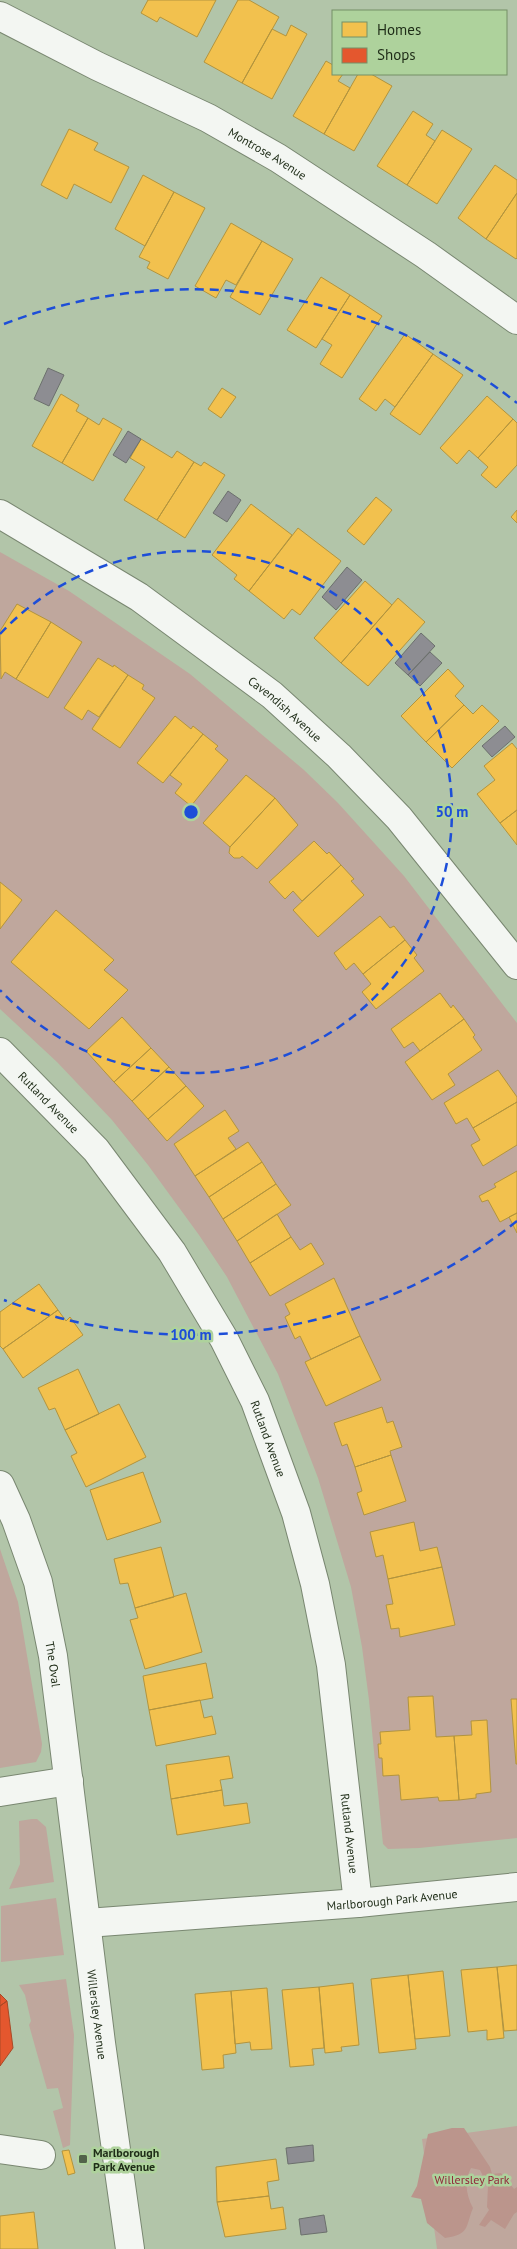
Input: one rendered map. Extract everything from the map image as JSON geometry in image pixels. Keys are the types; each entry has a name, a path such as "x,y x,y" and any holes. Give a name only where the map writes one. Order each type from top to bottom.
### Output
{"street":[{"name":"Montrose Avenue","path":"0,16 97,66 208,118 278,158 426,254 517,320"},
{"name":"Cavendish Avenue","path":"0,514 139,597 272,695 339,756 399,818 517,965"},
{"name":"Rutland Avenue","path":"0,1052 96,1150 172,1252 224,1339 255,1401 296,1513 315,1584 331,1665 358,1903"},
{"name":"The Oval","path":"0,1485 16,1520 38,1582 53,1656 69,1781"},
{"path":"0,1792 69,1781"},
{"name":"Willersley Avenue","path":"69,1781 130,2249"},
{"name":"Marlborough Park Avenue","path":"87,1923 358,1903 517,1887"},
{"path":"0,2149 41,2155"}],"green space":[{"path":"0,552 69,591 190,674 304,770 338,803 404,876 517,1023 517,1838 419,1848 388,1849 383,1844 369,1700 351,1587 318,1478 278,1374 227,1277 148,1165 112,1120 57,1062 0,1009"},
{"path":"0,1549 18,1602 42,1744 41,1752 36,1762 0,1768"},
{"path":"37,1819 46,1827 54,1882 9,1889 20,1864 19,1821"},
{"path":"56,1898 64,1955 1,1962 1,1906"},
{"path":"66,1979 74,2035 70,2145 63,2148 53,2111 63,2108 58,2088 47,2089 29,2025 31,2021 25,1995 19,1985"},
{"name":"Willersley Park","path":"517,2126 517,2249 437,2249 422,2139"}],"shaded area":[{"path":"452,2128 464,2128 490,2167 492,2174 501,2173 514,2189 517,2187 517,2212 505,2229 491,2220 485,2227 479,2225 489,2210 487,2207 488,2186 480,2170 471,2168 467,2178 469,2198 473,2208 465,2229 459,2234 445,2238 427,2223 421,2199 411,2197 417,2186 428,2134"}],"building: Homes":[{"path":"148,0 216,0 197,37 160,17 157,22 141,13"},
{"path":"238,0 249,0 279,17 242,83 204,62"},
{"path":"291,25 307,34 272,99 242,83 272,29 286,36"},
{"path":"326,61 332,64 332,75 342,75 338,81 350,88 324,134 293,116"},
{"path":"357,75 373,75 392,86 354,151 324,134"},
{"path":"413,111 433,124 426,135 435,141 407,185 377,166"},
{"path":"69,129 98,143 94,150 129,167 111,203 74,184 67,199 41,185"},
{"path":"442,130 472,149 437,204 407,185"},
{"path":"495,165 517,180 517,193 486,239 458,218"},
{"path":"143,175 174,192 145,246 115,229"},
{"path":"174,192 205,208 168,279 147,268 150,262 139,257"},
{"path":"517,193 517,258 516,259 486,239"},
{"path":"231,223 262,241 236,285 226,280 216,298 195,286"},
{"path":"262,241 293,259 260,315 230,297"},
{"path":"321,277 350,295 316,348 287,330"},
{"path":"350,295 382,316 342,378 320,364 332,345 322,339"},
{"path":"405,334 433,354 395,407 385,399 376,411 359,399"},
{"path":"433,354 463,375 420,435 390,414"},
{"path":"222,388 236,397 221,418 208,409"},
{"path":"61,394 79,405 76,411 88,418 62,463 32,446"},
{"path":"487,396 513,419 478,458 469,450 457,464 440,448"},
{"path":"88,418 99,425 103,418 122,429 93,481 62,463"},
{"path":"513,419 517,423 517,465 496,488 481,475 488,467 478,458"},
{"path":"141,439 172,458 177,451 194,462 157,520 124,500 145,467 130,458"},
{"path":"194,462 201,466 204,462 225,475 185,538 157,520"},
{"path":"376,497 392,510 364,545 347,531"},
{"path":"251,504 292,535 249,591 234,579 237,575 212,555"},
{"path":"517,510 517,523 511,517"},
{"path":"298,528 341,561 300,615 292,609 284,619 249,591"},
{"path":"365,581 392,605 341,663 314,638"},
{"path":"398,598 425,622 368,686 341,663"},
{"path":"17,604 51,622 16,679 5,672 1,679 0,631"},
{"path":"51,622 82,642 48,698 16,679"},
{"path":"98,658 113,667 114,665 128,675 99,717 88,710 82,720 64,708"},
{"path":"448,669 464,686 455,696 464,705 426,742 401,716"},
{"path":"128,675 144,685 142,689 155,698 120,748 92,729"},
{"path":"464,705 473,714 482,705 499,721 452,768 426,742"},
{"path":"175,716 191,729 193,726 203,734 163,783 137,763"},
{"path":"203,734 218,746 215,749 228,760 191,806 175,793 182,784 170,775"},
{"path":"512,743 517,749 517,810 500,823 477,794 495,780 484,766"},
{"path":"246,775 275,798 230,847 203,823"},
{"path":"275,798 298,825 257,869 242,856 234,858 229,853 230,847"},
{"path":"517,810 517,845 500,823"},
{"path":"314,841 327,854 329,852 341,865 302,901 293,891 285,899 269,882"},
{"path":"341,865 354,879 351,881 364,895 318,937 293,910"},
{"path":"0,882 22,900 0,929"},
{"path":"56,910 114,960 104,970 128,990 89,1029 11,962"},
{"path":"380,916 390,928 394,926 405,940 363,974 354,963 346,970 334,953"},
{"path":"405,940 417,955 414,958 424,971 376,1009 362,992 371,984 363,974"},
{"path":"440,993 451,1008 453,1005 464,1019 420,1051 413,1042 404,1048 391,1029"},
{"path":"122,1017 151,1048 114,1082 86,1051"},
{"path":"464,1019 482,1050 448,1074 455,1085 432,1100 405,1062"},
{"path":"151,1048 169,1067 132,1101 114,1082"},
{"path":"169,1067 186,1086 148,1119 132,1101"},
{"path":"498,1070 517,1097 517,1102 473,1128 467,1118 456,1124 444,1103"},
{"path":"186,1086 204,1106 167,1141 148,1119"},
{"path":"517,1102 517,1145 483,1166 471,1145 480,1140 473,1128"},
{"path":"225,1110 239,1131 228,1138 236,1149 195,1176 174,1144"},
{"path":"248,1142 262,1162 209,1197 195,1176"},
{"path":"262,1162 276,1184 223,1219 209,1197"},
{"path":"517,1171 517,1213 500,1222 488,1200 482,1202 479,1196 496,1187 494,1184"},
{"path":"276,1184 291,1205 237,1241 223,1219"},
{"path":"517,1213 517,1233 509,1217"},
{"path":"277,1214 291,1237 250,1263 237,1241"},
{"path":"291,1237 300,1250 311,1243 324,1264 270,1296 250,1263"},
{"path":"334,1278 360,1336 311,1359 300,1336 295,1339 285,1317 290,1314 285,1304"},
{"path":"39,1284 58,1310 3,1349 0,1346 0,1312"},
{"path":"58,1310 66,1321 70,1317 83,1335 23,1378 3,1349"},
{"path":"360,1336 381,1380 326,1406 305,1362"},
{"path":"78,1369 99,1414 65,1430 55,1408 49,1410 38,1388"},
{"path":"119,1404 146,1457 86,1487 71,1456 77,1453 65,1430"},
{"path":"382,1407 387,1423 393,1421 402,1447 390,1451 391,1455 355,1467 347,1444 342,1446 334,1423"},
{"path":"391,1455 406,1501 364,1515 357,1493 362,1491 355,1467"},
{"path":"143,1472 161,1522 107,1540 90,1490"},
{"path":"414,1522 420,1551 437,1547 442,1567 388,1579 383,1555 376,1557 370,1532"},
{"path":"161,1547 174,1597 135,1608 128,1583 120,1584 114,1559"},
{"path":"442,1567 455,1625 400,1637 399,1628 391,1629 386,1605 393,1604 388,1579"},
{"path":"186,1593 202,1652 145,1669 130,1620 138,1618 135,1608"},
{"path":"206,1663 213,1698 149,1710 143,1676"},
{"path":"433,1696 436,1737 454,1736 459,1800 439,1801 438,1797 401,1800 399,1775 383,1776 382,1758 379,1758 378,1744 381,1744 380,1732 410,1730 408,1697"},
{"path":"511,1699 517,1699 517,1764 516,1764"},
{"path":"200,1700 204,1718 212,1716 216,1734 156,1746 149,1710"},
{"path":"487,1720 491,1792 476,1794 476,1798 459,1800 454,1736 472,1735 471,1721"},
{"path":"229,1756 233,1778 220,1780 222,1790 171,1799 166,1765"},
{"path":"222,1790 224,1806 247,1803 250,1823 177,1835 171,1799"},
{"path":"517,1965 517,2030 504,2031 497,1967"},
{"path":"497,1967 504,2038 487,2040 487,2030 468,2032 461,1970"},
{"path":"443,1971 450,2036 415,2039 408,1975"},
{"path":"408,1975 416,2049 379,2053 371,1979"},
{"path":"353,1983 359,2045 341,2047 342,2051 325,2053 319,1987"},
{"path":"319,1987 324,2048 312,2049 314,2065 290,2067 282,1990"},
{"path":"267,1988 272,2049 251,2050 250,2042 235,2044 231,1991"},
{"path":"231,1991 236,2053 223,2055 224,2068 202,2070 195,1994"},
{"path":"69,2150 75,2173 68,2175 62,2151"},
{"path":"276,2159 279,2180 267,2182 269,2196 217,2202 216,2167"},
{"path":"269,2196 271,2209 283,2207 286,2229 225,2237 217,2202"},
{"path":"34,2212 38,2249 0,2249 0,2216"}],"building: Shops":[{"path":"0,1994 7,2001 0,2006"},
{"path":"7,2001 13,2048 0,2066 0,2006"}],"building: Industry":[{"path":"48,368 64,375 49,406 34,399"},
{"path":"128,431 141,439 126,463 113,455"},
{"path":"228,491 241,500 227,522 213,513"},
{"path":"347,567 362,580 336,610 322,597"},
{"path":"421,633 435,646 408,675 395,663"},
{"path":"430,652 442,663 420,686 408,675"},
{"path":"505,726 515,737 492,757 482,746"},
{"path":"313,2145 314,2161 288,2164 286,2148"},
{"path":"324,2215 327,2232 301,2235 299,2219"}],"place":[{"name":"Marlborough Park Avenue","path":"83,2159"}]}
